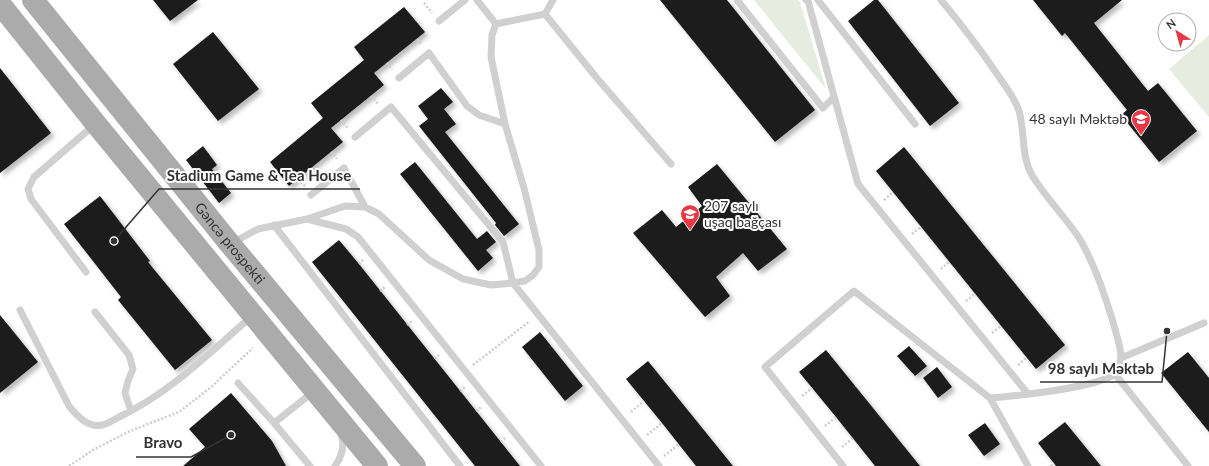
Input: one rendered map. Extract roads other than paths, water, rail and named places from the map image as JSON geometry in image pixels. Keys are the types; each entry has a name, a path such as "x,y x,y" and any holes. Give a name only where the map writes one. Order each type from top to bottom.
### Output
{"main road":[{"name":"Gəncə prospekti","path":"33,0 230,244 415,466"},
{"name":"Gəncə prospekti","path":"0,4 96,124 377,466"}],"lane":[{"path":"439,21 464,0"},
{"path":"477,0 496,24"},
{"path":"496,24 545,14 553,0"},
{"path":"737,0 823,108 834,97"},
{"path":"808,0 858,184 1028,394"},
{"path":"818,0 915,124"},
{"path":"941,0 973,40 1010,93 1019,110 1024,137 1025,159 1032,175 1080,240 1091,261 1108,306 1118,339 1121,358 1119,367 1115,374 1096,382 1028,394 990,398"},
{"path":"545,14 671,164"},
{"path":"230,244 258,229 307,219 344,206 365,208 379,214 429,260 463,279 491,285 513,284 525,281 533,275 539,267 539,250 524,188 505,124 492,57 492,35 496,24"},
{"path":"399,78 428,53 467,106 478,115 505,124"},
{"path":"355,136 391,107 503,242 513,284 657,464"},
{"path":"86,272 31,199 28,189 34,177 96,124"},
{"path":"311,195 344,168 365,208"},
{"path":"307,219 346,229 358,237 541,466"},
{"path":"274,225 460,466"},
{"path":"843,466 765,367 854,291 990,398 1028,466"},
{"path":"20,310 69,406 83,421 102,425 150,401 174,384 253,315"},
{"path":"95,312 129,355 133,369 125,393 131,411"},
{"path":"1121,358 1204,323"},
{"path":"1115,374 1188,466"},
{"path":"238,383 310,466"},
{"path":"274,423 314,390"},
{"path":"334,415 343,441 340,458 335,466"}],"place":[{"name":"48 saylı Məktəb","path":"1141,136"},
{"name":"207 saylı uşaq bağçası","path":"690,231"},
{"name":"Stadium Game & Tea House","path":"114,241"},
{"name":"98 saylı Məktəb","path":"1167,331"},
{"name":"Bravo","path":"231,435"}]}
